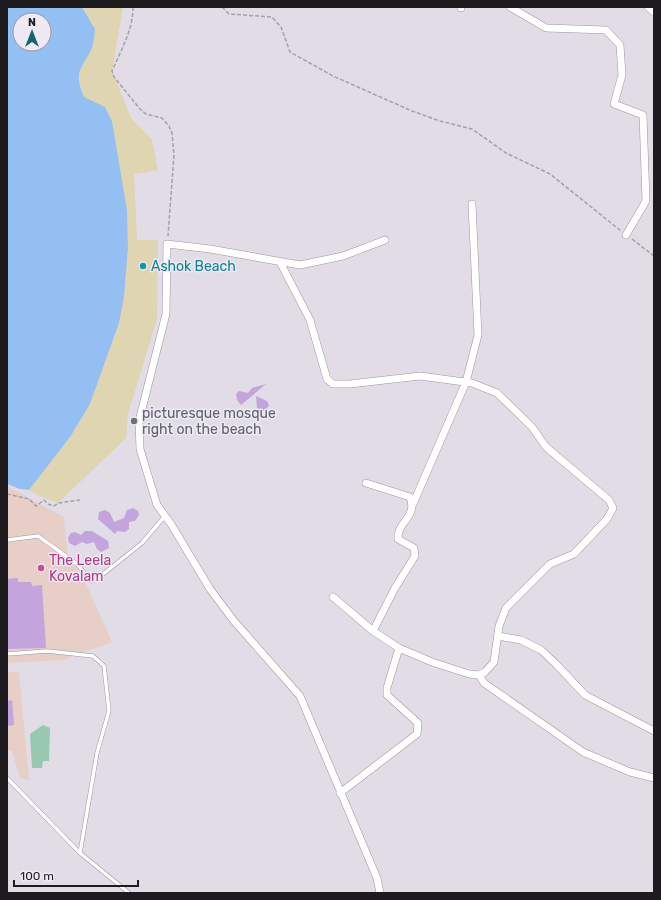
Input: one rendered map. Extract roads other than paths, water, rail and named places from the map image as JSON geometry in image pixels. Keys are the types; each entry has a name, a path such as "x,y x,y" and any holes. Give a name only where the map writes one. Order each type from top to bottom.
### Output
{"street":[{"path":"510,7 546,28 606,30 620,45 622,75 614,104 643,115 646,201 626,235"},
{"path":"648,7 654,12"},
{"path":"373,631 395,588 415,556 414,548 401,543 398,536 401,528 412,512 413,504 466,382 478,335 472,204"},
{"path":"380,893 377,878 300,696 234,621 210,589 157,505 140,449 139,422 166,314 167,244 210,249 300,265 343,256 385,240"},
{"path":"280,262 310,320 327,379 333,384 350,384 420,376 466,382 497,393 532,426 546,447 609,500 613,508 607,519 574,554 550,564 506,608 501,617 494,662 482,673 469,674 432,662 399,648 373,631 333,597"},
{"path":"366,483 410,497 413,504"},
{"path":"498,636 521,640 541,650 585,695 654,731"},
{"path":"340,793 418,734 418,723 387,695 387,688 399,648"},
{"path":"482,673 484,683 583,752 630,772 654,778"}],"lane":[{"path":"7,540 38,536 78,564 91,581 97,579 142,543 165,516"},
{"path":"7,654 47,651 93,656 104,666 109,711 97,753 80,853"},
{"path":"7,778 80,853 129,893"}],"water":[{"path":"7,7 82,7 95,29 92,48 80,71 79,81 84,97 105,107 112,121 127,210 128,248 124,297 119,323 90,404 70,437 29,490 20,489 7,484"}],"place":[{"name":"Ashok Beach","path":"143,266"},
{"name":"picturesque mosque right on the beach","path":"134,421"},
{"name":"The Leela Kovalam","path":"41,568"}]}
